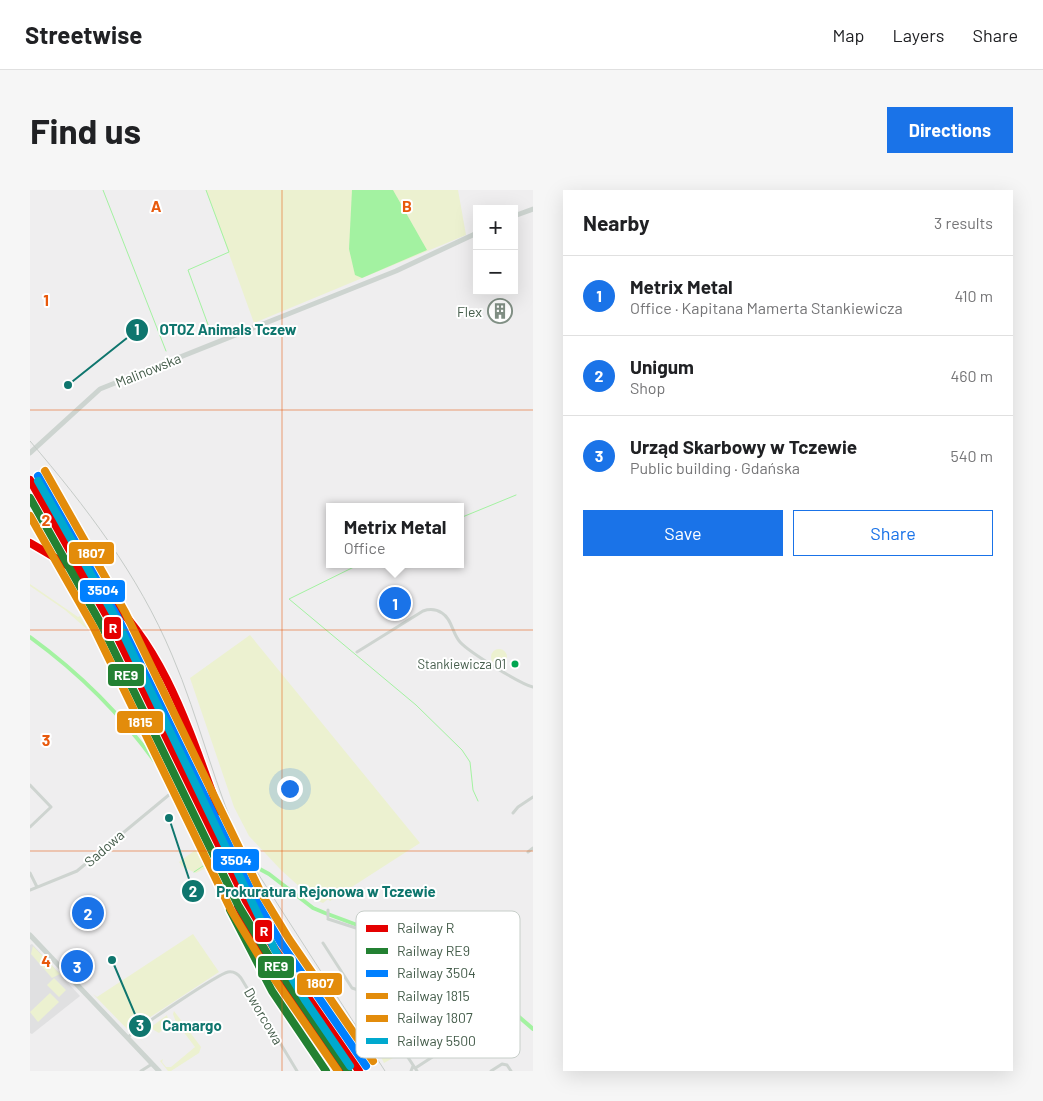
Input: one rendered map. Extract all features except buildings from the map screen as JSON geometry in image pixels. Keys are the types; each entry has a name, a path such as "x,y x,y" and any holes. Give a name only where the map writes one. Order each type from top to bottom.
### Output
{"street":[{"path":"518,215 533,209"},
{"name":"Malinowska","path":"30,453 100,390 396,271 473,235"},
{"path":"357,652 423,612 436,610 447,617 455,636 464,647 523,684 533,687"},
{"path":"30,786 50,808 30,826"},
{"name":"Sadowa","path":"30,890 77,871 170,794"},
{"path":"513,812 533,798"},
{"path":"528,852 533,848"},
{"path":"30,873 37,887"},
{"path":"328,910 328,918 356,927"},
{"path":"30,935 159,1071"},
{"path":"323,943 352,988 356,989"},
{"name":"Dworcowa","path":"127,1038 224,974 233,972 242,978 297,1071"},
{"path":"411,1071 431,1058"},
{"path":"141,1071 152,1063"},
{"path":"491,1071 502,1064 507,1065 511,1071"}],"shaded area":[{"path":"206,190 458,190 466,235 254,323"},
{"path":"352,190 393,190 427,250 362,278 355,275 349,249"},
{"path":"30,584 78,617 80,616 88,630 65,610 30,586"},
{"path":"250,635 420,843 330,901 328,899 323,903 313,899 281,870 249,836 234,807 190,678"},
{"path":"499,649 507,657 499,665 491,657"},
{"path":"198,848 212,868 196,873 183,867 179,862"},
{"path":"193,934 219,972 129,1031 93,994 97,997"},
{"path":"32,944 80,996 32,1034 30,1033 30,945"},
{"path":"33,946 60,974 52,978 31,954"},
{"path":"54,978 66,990 59,997 47,985"},
{"path":"50,993 59,1002 38,1022 30,1012"},
{"path":"174,1011 201,1047 199,1053 171,1071 168,1071 160,1061 163,1059 162,1062 166,1067 171,1067 195,1047 176,1022 173,1014"},
{"path":"167,1015 169,1023 159,1033 152,1029 140,1039 155,1055 138,1037"},
{"path":"382,1058 393,1058 384,1063"}],"waterway":[{"path":"103,190 166,351"},
{"path":"206,190 229,252 188,270 210,330"},
{"path":"464,516 516,495"},
{"path":"352,568 289,599 416,705 462,750 470,762 473,790 478,801"},
{"path":"30,637 72,670 128,727 175,791 197,837 213,861"},
{"path":"194,872 212,860"},
{"path":"256,867 269,874 313,908 356,925"},
{"path":"520,1018 533,1029"}],"railway":[{"path":"30,441 91,516 127,569 143,597 158,625 182,680 225,806 246,855 356,1026"},
{"path":"30,518 163,746 199,819"},
{"path":"219,811 239,862"},
{"path":"239,855 263,902 356,1040"},
{"path":"228,879 275,974 340,1071"},
{"path":"368,1058 373,1065"},
{"path":"377,1058 385,1071"}],"rail line":[{"name":"1807","path":"45,471 125,612 261,893 289,939 356,1036"},
{"name":"3504","path":"38,476 117,616 254,897 281,943 356,1052"},
{"name":"R","path":"30,480 109,620 246,901 274,948 359,1071"},
{"name":"5500","path":"38,481 115,617 275,950 305,1000 350,1066"},
{"name":"RE9","path":"30,498 101,624 238,905 267,953 348,1071"},
{"name":"1815","path":"30,516 94,628 231,910 260,958 338,1071"},
{"name":"R","path":"30,543 68,566 94,585 124,614 143,639 174,694 219,811"},
{"name":"R","path":"238,906 270,971"},
{"name":"RE9","path":"230,910 272,991 326,1071"},
{"name":"R","path":"270,958 298,1005 343,1071"},
{"name":"3504","path":"360,1058 366,1066"}],"place":[{"name":"Flex","path":"500,311"},
{"name":"OTOZ Animals Tczew","path":"68,385"},
{"name":"Metrix Metal","path":"395,603"},
{"name":"Stankiewicza 01","path":"515,664"},
{"name":"Prokuratura Rejonowa w Tczewie","path":"169,818"},
{"name":"Unigum","path":"88,913"},
{"name":"Camargo","path":"112,960"},
{"name":"Urząd Skarbowy w Tczewie","path":"77,966"}]}
